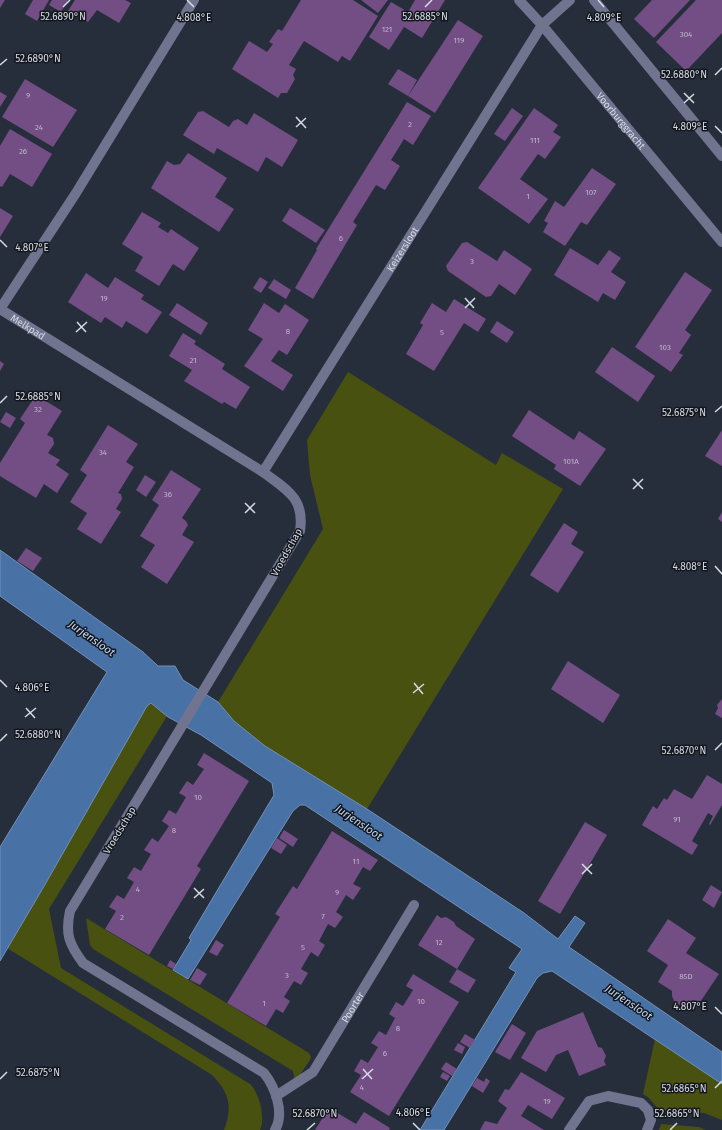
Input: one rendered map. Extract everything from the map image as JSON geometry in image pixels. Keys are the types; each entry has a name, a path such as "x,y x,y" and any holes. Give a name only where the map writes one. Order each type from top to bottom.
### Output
{"street":[{"name":"Melkpad","path":"194,0 76,193 0,308 263,472"},
{"name":"Voorburggracht","path":"519,0 722,242"},
{"name":"Keizersloot","path":"263,472 542,26 570,0"},
{"path":"594,0 722,156"},
{"name":"Vroedschap","path":"263,472 295,498 300,507 302,517 300,531 70,911 67,925 69,940 83,963 264,1073 272,1083 276,1096 279,1112 275,1130"},
{"name":"Poorter","path":"276,1096 313,1072 414,905"},
{"path":"569,1130 589,1101 608,1096 641,1103 648,1110 651,1120 647,1130"}],"green space":[{"path":"348,372 496,465 502,453 563,489 367,809 265,746 234,721 218,702 323,529 310,475 307,440"},
{"path":"151,703 167,716 49,909 61,968 250,1084 259,1099 261,1106 262,1125 260,1130 224,1130 227,1122 229,1107 228,1100 218,1081 212,1075 7,948 147,706"},
{"path":"86,918 309,1053 311,1057 310,1060 295,1082 293,1071 93,949 90,945"},
{"path":"655,1039 722,1084 722,1120 704,1113 659,1110 649,1098 643,1094"},
{"path":"661,1124 699,1127 705,1130 659,1130"}],"water":[{"name":"Jurjensloot","path":"0,550 143,652 158,666 175,666 183,680 218,702 234,721 265,746 367,809 524,913 558,939 575,916 585,923 569,947 722,1052 722,1084 552,971 543,973 537,978 444,1130 420,1130 516,972 509,968 522,949 305,805 300,805 293,811 188,979 173,970 191,940 189,938 274,795 272,783 201,735 168,717 151,703 147,706 0,961 0,847 107,672 0,596"}],"building":[{"path":"0,0 5,0 0,8"},
{"path":"33,0 49,0 37,21 25,14"},
{"path":"52,0 68,0 61,12 49,5"},
{"path":"75,0 125,0 131,3 119,23 97,10 88,22 68,11"},
{"path":"301,0 353,0 378,16 350,61 342,56 338,62 304,41 289,65 296,69 293,75 295,79 287,93 281,93 278,98 232,69 249,41 267,52 273,44 269,42 278,29 282,31"},
{"path":"361,0 388,0 378,13"},
{"path":"415,0 445,0 422,38 404,27 389,50 369,37 391,2 408,12"},
{"path":"652,0 690,0 654,38 634,19"},
{"path":"696,0 722,0 722,33 686,71 656,42"},
{"path":"458,20 483,36 435,113 408,96"},
{"path":"398,69 417,80 408,96 388,84"},
{"path":"25,79 77,110 53,147 2,117"},
{"path":"0,92 7,96 0,107"},
{"path":"407,102 431,116 413,145 404,139 391,160 400,166 385,190 376,185 353,222 357,225 313,299 295,288 317,250 316,249"},
{"path":"512,108 523,116 505,141 494,134"},
{"path":"534,108 558,125 553,132 561,137 545,159 538,154 520,179 548,199 529,224 478,188"},
{"path":"203,111 229,127 233,121 238,119 247,125 254,113 298,140 282,167 266,157 258,172 217,148 214,154 183,135 198,112"},
{"path":"10,129 52,154 32,187 10,174 2,187 0,186 0,146"},
{"path":"188,153 227,178 215,197 234,209 219,232 151,188 167,161 174,165 180,164"},
{"path":"592,168 616,184 587,225 581,222 565,246 543,232 548,223 544,221 555,201 564,207"},
{"path":"0,208 13,216 0,237"},
{"path":"290,208 325,230 316,243 282,221"},
{"path":"142,212 161,223 158,227 168,233 171,229 199,248 184,271 173,264 159,286 135,271 143,257 122,244"},
{"path":"467,242 497,261 504,250 532,269 515,295 499,284 491,296 486,297 448,271 446,266 462,243"},
{"path":"570,248 598,265 609,250 621,258 611,272 626,282 615,300 603,293 598,302 554,275"},
{"path":"685,272 712,290 685,330 691,335 679,353 683,355 671,372 635,347"},
{"path":"86,273 108,288 115,277 144,295 141,299 162,312 147,334 126,321 122,328 105,317 101,323 68,302"},
{"path":"260,277 268,282 261,293 253,288"},
{"path":"274,279 291,290 286,299 268,288"},
{"path":"454,299 486,319 478,332 464,323 434,371 406,354 423,325 420,323 432,303 446,312"},
{"path":"177,303 208,323 201,335 169,315"},
{"path":"264,303 279,313 285,304 309,320 287,355 279,350 271,361 293,375 283,391 244,366 263,339 248,330"},
{"path":"497,321 514,332 507,343 490,332"},
{"path":"183,333 196,341 194,344 225,364 222,369 250,387 236,409 224,402 222,404 184,381 192,370 169,356"},
{"path":"612,347 655,376 638,402 595,372"},
{"path":"0,361 4,364 0,371"},
{"path":"36,395 62,411 47,435 53,438 54,444 48,453 60,460 56,465 69,474 57,493 44,484 36,498 0,476 0,463 25,423 20,419"},
{"path":"529,410 574,440 579,431 606,449 580,486 554,469 556,465 512,436"},
{"path":"6,412 16,418 10,428 0,422"},
{"path":"108,425 138,444 126,462 134,467 118,493 121,494 122,499 116,509 121,512 101,544 77,529 87,513 70,502 87,475 80,470"},
{"path":"722,430 722,466 705,456"},
{"path":"171,470 201,489 182,518 188,525 182,535 194,542 167,584 141,567 155,545 140,536 159,505 152,500"},
{"path":"145,475 156,482 146,497 136,490"},
{"path":"722,512 722,522 718,519"},
{"path":"564,523 578,532 571,544 584,552 558,593 530,575"},
{"path":"26,548 42,558 33,571 17,561"},
{"path":"568,661 620,695 603,723 551,689"},
{"path":"722,699 722,718 715,714 718,708 717,705"},
{"path":"204,753 249,781 197,866 201,869 149,955 105,929 116,911 109,907 117,895 124,899 134,882 127,878 134,867 141,871 151,854 144,850 152,838 158,842 169,826 162,821 169,810 176,814 186,797 179,793 187,781 193,785 204,769 197,765"},
{"path":"707,775 722,784 722,805 710,825 709,824 713,816 708,813 692,841 698,845 692,855 642,825 653,806 657,809 664,798 667,800 674,789 692,799"},
{"path":"585,822 607,835 560,914 538,901"},
{"path":"284,830 298,839 293,847 279,838"},
{"path":"332,831 378,860 370,871 363,867 353,884 361,888 353,900 346,895 336,912 343,917 335,928 328,924 319,941 325,945 318,957 311,952 301,969 308,973 301,985 294,981 284,997 290,1001 283,1013 276,1009 266,1026 227,1003 280,917 275,914 293,886 297,889"},
{"path":"277,838 287,845 281,854 271,848"},
{"path":"711,885 722,892 714,908 702,900"},
{"path":"437,915 441,918 446,917 454,922 456,926 475,939 457,969 418,945"},
{"path":"668,919 696,938 686,953 719,974 696,1008 691,1004 683,1006 675,1003 672,996 672,991 658,982 668,965 647,951"},
{"path":"216,940 224,945 217,956 209,952"},
{"path":"170,960 176,964 173,969 167,966"},
{"path":"197,968 207,974 200,985 190,980"},
{"path":"457,969 476,980 468,993 449,982"},
{"path":"413,974 459,1002 389,1116 350,1092 361,1075 354,1071 361,1059 368,1063 378,1047 371,1043 379,1031 386,1035 395,1018 389,1014 396,1002 403,1006 413,990 406,986"},
{"path":"583,1012 598,1047 602,1048 606,1056 604,1061 606,1065 579,1076 568,1050 556,1055 546,1072 521,1058 537,1031"},
{"path":"512,1024 526,1033 510,1060 495,1052"},
{"path":"465,1034 475,1040 470,1048 460,1042"},
{"path":"458,1043 465,1047 462,1054 454,1050"},
{"path":"446,1062 457,1069 452,1076 441,1069"},
{"path":"443,1072 450,1076 447,1081 440,1077"},
{"path":"521,1072 565,1098 552,1119 528,1105 521,1116 544,1130 480,1130 485,1121 497,1124 507,1108 498,1101 505,1089 509,1090"},
{"path":"477,1078 484,1082 486,1078 490,1081 483,1093 472,1086"},
{"path":"329,1108 356,1124 364,1112 390,1128 389,1130 315,1130"}]}
